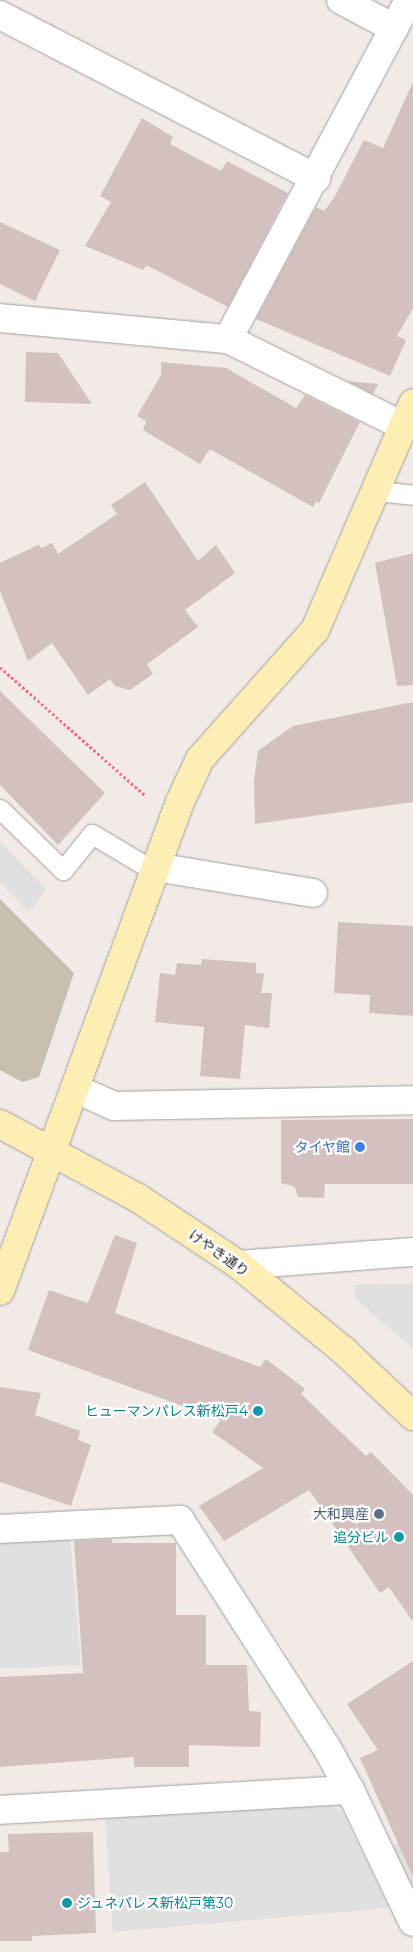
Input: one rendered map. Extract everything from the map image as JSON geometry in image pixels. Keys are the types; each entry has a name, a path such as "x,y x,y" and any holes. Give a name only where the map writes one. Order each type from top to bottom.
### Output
{"street":[{"path":"341,0 394,28"},
{"path":"228,339 316,178 409,0"},
{"path":"0,14 316,178"},
{"path":"0,318 228,339 408,414 377,491 315,630 200,759 155,869 76,1089 0,1291"},
{"path":"155,869 313,893"},
{"path":"76,1089 114,1106 413,1100"},
{"name":"けやき通り","path":"0,1124 52,1149 138,1198 238,1265 344,1351 413,1416"},
{"path":"238,1265 413,1252"},
{"path":"0,1529 180,1520 327,1748 350,1790 413,1922"},
{"path":"0,1810 350,1790"}],"lane":[{"path":"377,491 413,495"},
{"path":"0,809 62,870 92,834 155,869"}],"path":[{"path":"0,667 152,801"}],"shaded area":[{"path":"0,841 46,889 29,913 0,882"},
{"path":"0,899 74,973 39,1077 22,1082 0,1070"},
{"path":"413,1283 413,1348 355,1299 355,1285"},
{"path":"70,1538 81,1665 0,1669 0,1542"},
{"path":"330,1804 343,1813 389,1908 113,1932 105,1817"},
{"path":"413,1837 413,1894 391,1846"}],"building":[{"path":"413,82 413,308 397,336 406,340 390,376 256,319 316,207 324,211 334,198 364,140 383,148"},
{"path":"142,118 173,137 170,144 221,171 227,161 288,193 228,307 146,265 143,270 85,246 111,202 100,196"},
{"path":"0,222 60,250 35,301 0,284"},
{"path":"26,352 58,353 92,404 25,402"},
{"path":"161,362 226,368 296,408 305,395 360,422 319,503 316,501 313,507 210,449 200,464 143,430 146,421 137,416 161,375"},
{"path":"347,381 378,384 373,394"},
{"path":"145,482 198,561 216,545 235,573 185,610 198,627 147,664 153,674 130,690 115,686 110,679 88,695 52,643 28,661 0,591 0,563 38,545 42,548 52,543 58,554 117,514 111,505"},
{"path":"413,553 413,685 397,686 375,563"},
{"path":"0,691 105,793 58,845 0,785"},
{"path":"413,702 413,802 255,824 254,781 258,751 293,726"},
{"path":"338,922 413,926 413,1016 369,1013 370,995 334,993"},
{"path":"202,959 256,963 256,973 264,974 261,993 272,993 269,1028 245,1025 240,1079 200,1076 204,1027 155,1022 160,973 175,975 177,963 201,965"},
{"path":"413,1119 413,1184 325,1184 324,1198 298,1197 295,1187 281,1183 281,1120"},
{"path":"115,1235 137,1243 115,1313 260,1367 266,1359 305,1389 301,1394 366,1456 371,1452 413,1495 413,1622 389,1587 380,1593 309,1490 224,1541 199,1506 263,1468 212,1432 221,1420 28,1350 49,1290 88,1303"},
{"path":"0,1387 41,1393 35,1415 80,1431 78,1440 91,1445 71,1506 0,1482"},
{"path":"112,1539 112,1543 176,1543 176,1615 206,1615 206,1665 247,1665 249,1711 261,1712 260,1747 189,1745 189,1767 134,1767 134,1757 0,1767 0,1677 83,1673 74,1541"},
{"path":"413,1661 413,1877 360,1758 378,1750 347,1704"},
{"name":"ジュネパレス新松戸第30","path":"93,1832 96,1933 32,1936 32,1941 0,1941 0,1852 9,1852 8,1834"}],"place":[{"name":"タイヤ館","path":"360,1147"},
{"name":"ヒューマンパレス新松戸4","path":"258,1411"},
{"name":"大和興産","path":"379,1514"},
{"name":"追分ビル","path":"399,1537"},
{"name":"ジュネパレス新松戸第30","path":"67,1903"}]}
